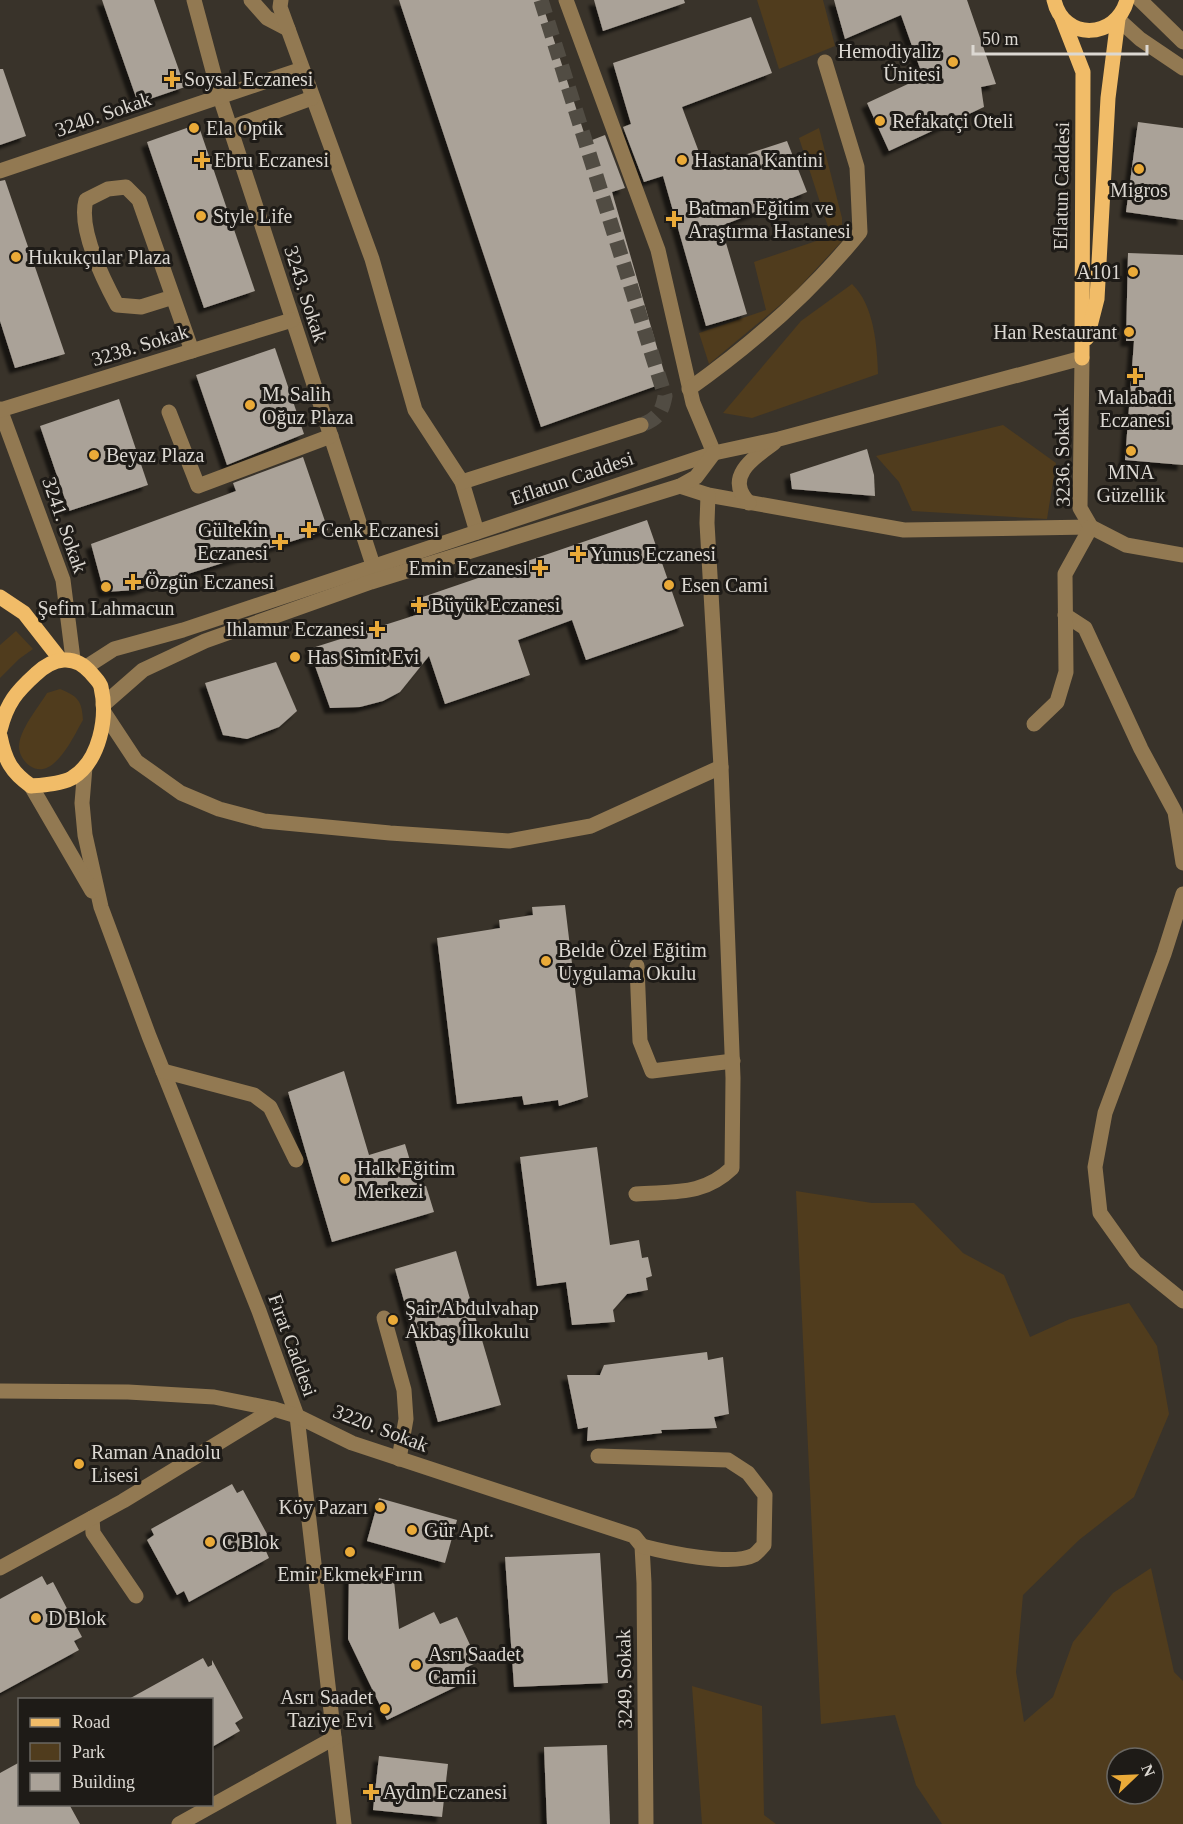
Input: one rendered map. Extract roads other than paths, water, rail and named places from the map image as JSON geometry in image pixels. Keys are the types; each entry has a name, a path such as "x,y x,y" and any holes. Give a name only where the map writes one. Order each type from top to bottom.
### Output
{"main road":[{"name":"Eflatun Caddesi","path":"1082,358 1097,299 1108,98 1118,19 1127,0"},
{"name":"Eflatun Caddesi","path":"1056,6 1083,72 1082,358"},
{"path":"1056,6 1083,30 1108,27 1118,19"},
{"path":"0,597 24,613 73,662 101,685 104,710 99,740 85,767 71,778 31,786 6,770 0,736"},
{"path":"0,730 2,708 20,688 42,668 73,662"}],"street":[{"name":"3243. Sokak","path":"194,0 220,97 373,565"},
{"path":"251,0 267,18 288,29"},
{"path":"566,0 658,250 693,403 714,453 696,477 680,486"},
{"path":"1140,0 1183,42"},
{"path":"278,2 372,259 415,410 462,482 477,532"},
{"path":"1118,19 1140,39 1183,68"},
{"path":"689,388 746,349 830,270 860,232 857,167 825,62"},
{"name":"3240. Sokak","path":"0,171 302,69"},
{"path":"230,128 312,98"},
{"path":"173,297 141,306 117,305 102,277 82,213 86,200 108,189 126,187 139,200 192,351"},
{"name":"3238. Sokak","path":"0,410 292,320"},
{"name":"Eflatun Caddesi","path":"73,662 183,630 714,453 779,440 1082,358"},
{"name":"3236. Sokak","path":"1082,358 1080,508 1091,527 1126,545 1183,555"},
{"name":"3241. Sokak","path":"0,410 63,580 73,662"},
{"path":"168,412 198,486 331,436"},
{"path":"462,482 641,425"},
{"path":"749,503 741,495 738,484 744,470 755,456 779,440"},
{"path":"680,486 708,495 904,530 1091,527 1065,574 1066,672 1058,702 1034,724"},
{"name":"Eflatun Caddesi","path":"104,710 143,670 205,641 371,582 680,486"},
{"path":"636,1194 695,1190 717,1182 732,1168 733,1061 721,767 707,523 708,495"},
{"path":"1065,615 1084,627 1141,749 1175,812 1183,863"},
{"path":"104,710 136,761 182,793 210,805 264,821 390,833 509,841 591,825 721,767"},
{"path":"85,767 82,803 84,835 101,907"},
{"path":"31,786 101,907"},
{"path":"1183,894 1164,954 1105,1113 1095,1167 1100,1213 1135,1262 1183,1301"},
{"name":"Fırat Caddesi","path":"101,907 163,1071 259,1311 297,1416 344,1824"},
{"path":"637,966 640,1041 652,1071 733,1061"},
{"path":"163,1071 254,1095 270,1107 296,1160"},
{"path":"384,1318 404,1390 406,1419 399,1459"},
{"name":"3220. Sokak","path":"0,1391 128,1392 214,1397 274,1409 297,1416 352,1443 638,1541 711,1559 745,1558 764,1545 765,1495 748,1473 728,1460 598,1455"},
{"path":"0,1568 92,1518 238,1433 274,1409"},
{"path":"92,1518 93,1533 136,1596"},
{"name":"3249. Sokak","path":"638,1541 646,1824"},
{"path":"213,1805 334,1738"},
{"path":"179,1824 211,1806"}],"tunnel":[{"path":"541,0 665,396 658,415 641,425"}],"place":[{"name":"Hemodiyaliz Ünitesi","path":"953,62"},
{"name":"Soysal Eczanesi","path":"172,79"},
{"name":"Refakatçi Oteli","path":"880,121"},
{"name":"Ela Optik","path":"194,128"},
{"name":"Ebru Eczanesi","path":"202,160"},
{"name":"Hastana Kantini","path":"682,160"},
{"name":"Migros","path":"1139,169"},
{"name":"Style Life","path":"201,216"},
{"name":"Batman Eğitim ve Araştırma Hastanesi","path":"674,219"},
{"name":"Hukukçular Plaza","path":"16,257"},
{"name":"A101","path":"1133,272"},
{"name":"Han Restaurant","path":"1129,332"},
{"name":"Malabadi Eczanesi","path":"1135,376"},
{"name":"M. Salih Oğuz Plaza","path":"250,405"},
{"name":"MNA Güzellik","path":"1131,451"},
{"name":"Beyaz Plaza","path":"94,455"},
{"name":"Cenk Eczanesi","path":"309,530"},
{"name":"Gültekin Eczanesi","path":"280,542"},
{"name":"Yunus Eczanesi","path":"578,554"},
{"name":"Emin Eczanesi","path":"540,568"},
{"name":"Özgün Eczanesi","path":"133,582"},
{"name":"Esen Cami","path":"669,585"},
{"name":"Şefim Lahmacun","path":"106,587"},
{"name":"Büyük Eczanesi","path":"419,605"},
{"name":"Ihlamur Eczanesi","path":"377,629"},
{"name":"Has Simit Evi","path":"295,657"},
{"name":"Belde Özel Eğitim Uygulama Okulu","path":"546,961"},
{"name":"Halk Eğitim Merkezi","path":"345,1179"},
{"name":"Şair Abdulvahap Akbaş İlkokulu","path":"393,1320"},
{"name":"Raman Anadolu Lisesi","path":"79,1464"},
{"name":"Köy Pazarı","path":"380,1507"},
{"name":"Gür Apt.","path":"412,1530"},
{"name":"C Blok","path":"210,1542"},
{"name":"Emir Ekmek Fırın","path":"350,1552"},
{"name":"D Blok","path":"36,1618"},
{"name":"Asrı Saadet Camii","path":"416,1665"},
{"name":"Asrı Saadet Taziye Evi","path":"385,1709"},
{"name":"Aydın Eczanesi","path":"371,1792"}]}
